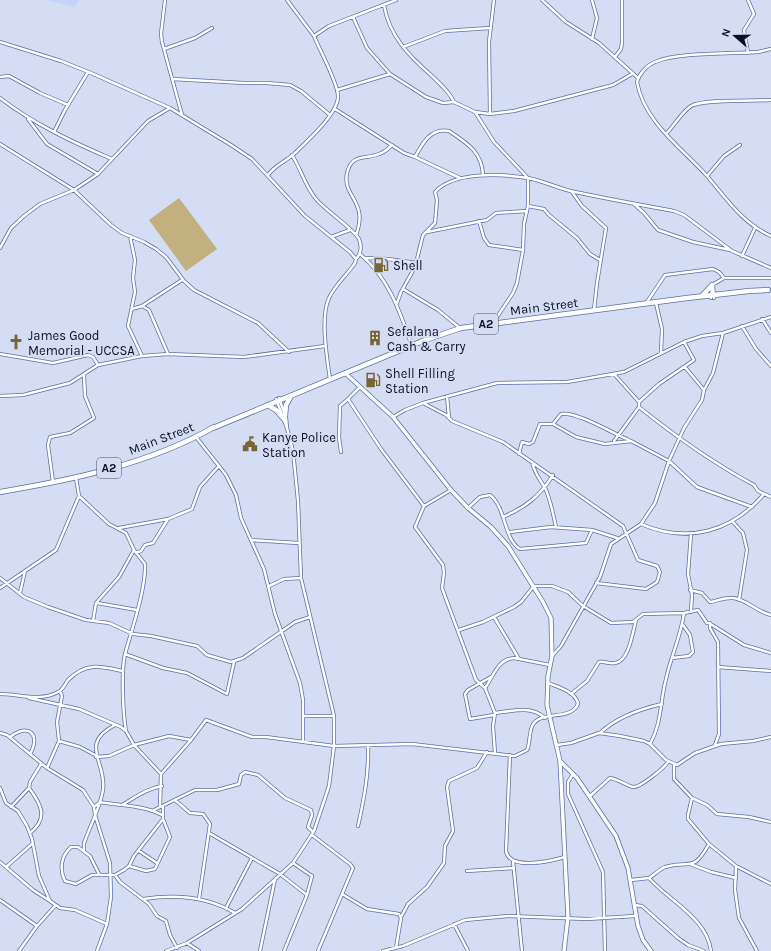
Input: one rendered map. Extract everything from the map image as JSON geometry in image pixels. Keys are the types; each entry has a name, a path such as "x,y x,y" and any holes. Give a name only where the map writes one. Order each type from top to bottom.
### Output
{"highway":[{"path":"702,296 713,284 723,294"},
{"name":"A2","path":"712,296 770,290"},
{"name":"A2","path":"712,296 770,290"},
{"name":"Main Street","path":"212,428 412,346 461,328 702,296 712,296"},
{"name":"Main Street","path":"658,302 712,296"},
{"name":"Main Street","path":"0,492 76,478 143,457 196,438 212,428 321,383"},
{"path":"284,417 286,405 291,396"},
{"path":"268,405 284,417"}],"street":[{"path":"165,0 162,34 164,50 182,115"},
{"path":"268,175 274,166 292,155 330,115 335,109 338,101 337,90 314,36 287,0"},
{"path":"314,36 329,26 396,0"},
{"path":"490,114 490,28 494,0"},
{"path":"542,0 561,18 592,39 638,78"},
{"path":"592,0 597,18 592,39"},
{"path":"615,57 621,49 622,43 622,0"},
{"path":"748,0 754,14 744,30 748,53"},
{"path":"384,5 387,19 402,47 450,92 454,102"},
{"path":"353,17 367,48 390,74 426,97 443,103 454,102 475,112 490,114 514,111 613,85 632,74"},
{"path":"164,50 195,38 212,28"},
{"path":"402,47 445,31 490,28"},
{"path":"0,42 61,61 170,108 182,115 252,159 305,216 350,252 356,259"},
{"path":"771,49 748,53 669,58 654,62 638,78 637,82 640,93 656,121 666,134 707,176 730,205 755,228 771,236"},
{"path":"54,132 88,72"},
{"path":"337,90 390,74"},
{"path":"0,77 9,76 40,93 68,105"},
{"path":"173,80 244,83 267,82 290,85 301,91 330,115"},
{"path":"0,98 27,118 112,160"},
{"path":"666,134 694,104 714,101 771,100"},
{"path":"0,248 11,228 24,216 53,198 74,190 98,174 151,118 170,108"},
{"path":"335,109 404,153 415,156 460,179"},
{"path":"475,112 494,142 528,178 528,206 524,224 523,250 516,288 493,323"},
{"path":"27,118 47,144 98,174"},
{"path":"415,156 426,138 437,132 444,130 448,131 464,141 474,150 481,160 483,175"},
{"path":"0,144 74,190 110,225 122,233 144,242 156,249 172,264 182,280 198,293 258,323 289,352"},
{"path":"356,235 360,214 358,206 347,186 346,178 350,164 355,159 380,154 392,145"},
{"path":"707,176 724,156 740,145"},
{"path":"292,155 311,193 328,211 360,240 360,254 328,301 325,346 330,379"},
{"path":"397,303 417,263 420,242 426,232 434,225 436,221 437,200 435,192 441,186 460,179 483,175 528,178 572,192 679,213 732,251 771,268"},
{"path":"572,192 582,206 606,228 600,260 594,311"},
{"path":"632,203 644,213 658,230 692,242 732,251"},
{"path":"528,206 544,209 549,215 577,238 590,254 600,260"},
{"path":"426,232 487,220 496,213 527,211"},
{"path":"479,221 484,238 489,245 523,250"},
{"path":"742,256 755,228"},
{"path":"331,238 350,230"},
{"path":"130,236 135,260 133,278 135,292 128,322 128,330 142,356"},
{"path":"360,254 366,258 384,281 397,303 412,346"},
{"path":"366,258 417,263"},
{"path":"646,304 662,278 670,273 713,269 719,272 724,278"},
{"path":"712,296 713,284 724,278 771,278"},
{"path":"132,309 142,306 182,280"},
{"path":"403,289 438,310 461,328"},
{"path":"658,302 662,329 661,353"},
{"path":"142,306 149,310 168,354"},
{"path":"393,417 404,410 423,403 497,383 567,382 592,379 624,372 684,342 702,336 723,333 771,317"},
{"path":"762,319 771,333"},
{"path":"742,326 756,349 771,366"},
{"path":"552,656 561,646 596,583 609,548 617,538 641,524 658,497 669,461 680,437 702,400 704,390 713,374 723,333"},
{"path":"639,402 659,384 686,367 694,360 684,342"},
{"path":"0,396 23,395 70,384 98,365 142,356 168,354 237,357 289,352 325,346"},
{"path":"0,354 57,363 88,355 93,357 98,365"},
{"path":"686,367 704,390"},
{"path":"345,373 393,417 451,490 468,508 491,527 508,546 534,586 550,618 552,656 548,683 547,717 557,745 560,760 568,917 564,951"},
{"path":"609,445 619,436 639,407 639,402 614,374"},
{"path":"53,483 48,445 50,437 70,433 94,418 85,396 84,375"},
{"path":"341,452 339,437 340,406 360,386"},
{"path":"447,396 449,418"},
{"path":"348,399 382,449 424,506"},
{"path":"166,951 187,943 242,909 293,862 313,834 320,817 329,786 334,746 334,716 301,578 298,543 298,500 292,451 284,417 278,400"},
{"path":"423,403 446,415 452,421 503,442 519,454 553,475 576,494 623,526 638,560 657,566 660,572 657,582 646,589 596,583"},
{"path":"639,407 714,461 771,497"},
{"path":"553,424 561,414 568,414 603,427 669,461 697,487 752,506"},
{"path":"519,454 522,442 529,444 533,442 540,424 553,424 576,437 609,445 621,441 631,442"},
{"path":"196,438 226,475 236,495 241,518 252,540 269,586 281,631 300,684 303,700 303,742"},
{"path":"532,462 536,477 545,488 551,504 556,527"},
{"path":"118,529 168,519 192,510 200,487 218,467"},
{"path":"503,517 531,502 545,488 553,475"},
{"path":"0,588 56,550 79,496 76,478"},
{"path":"451,490 424,506 415,527 443,565 444,573 442,588 458,630 465,654 476,680 486,688 495,714 493,726 495,753"},
{"path":"641,524 668,534 690,534 719,528 732,521 752,506 764,493"},
{"path":"468,508 480,497 490,495 494,497 509,532 516,546 520,549 527,550 588,542 592,530"},
{"path":"79,496 100,516 128,535 136,554 145,567 133,634 125,654 122,672 126,731"},
{"path":"136,554 141,551 145,545 154,543 168,519"},
{"path":"732,521 743,533 747,550 739,600"},
{"path":"509,532 556,527 592,530 617,538"},
{"path":"690,534 688,574 692,595 691,612"},
{"path":"252,540 298,543"},
{"path":"93,621 96,603 119,577 134,550"},
{"path":"20,593 25,571"},
{"path":"0,578 32,601 93,621 109,623 133,634 152,636 197,646 207,655 234,662"},
{"path":"269,586 284,579 301,578"},
{"path":"458,630 494,617 522,602 534,586"},
{"path":"534,586 552,586 562,589 572,594 583,606 609,622 631,622 643,614 699,611 707,623 710,623 744,645 771,653"},
{"path":"690,590 702,593 710,602 728,598 739,600 771,615"},
{"path":"96,603 137,610"},
{"path":"650,744 658,725 666,679 683,625 684,613"},
{"path":"125,654 163,668 187,673 227,694 234,662 295,622 310,617"},
{"path":"494,617 520,659"},
{"path":"571,694 587,681 599,662 614,664 621,661 625,657 636,620"},
{"path":"710,623 710,628 718,642 719,734 715,745"},
{"path":"672,658 689,656 693,652 690,635 683,625"},
{"path":"486,688 498,666 505,660 520,659 550,665"},
{"path":"29,698 51,695 60,691 68,681 85,668 100,666 122,672"},
{"path":"718,667 771,671"},
{"path":"492,677 468,690 465,694 470,719 522,709 537,712 547,717"},
{"path":"161,774 191,740 206,720 250,737 334,746 412,744 515,756 527,750 531,727 537,720 568,712 575,709 578,703 571,694 548,683"},
{"path":"47,768 59,741 57,722 60,705 60,691"},
{"path":"0,694 29,698 79,709 116,724 126,731 134,745 161,774 162,786 159,798 163,817 170,832 170,837 155,869 151,871 129,866"},
{"path":"557,745 571,743 600,733 609,724 648,707 662,704"},
{"path":"303,716 334,716"},
{"path":"84,850 84,843 100,802 103,788 95,756 97,741 104,730 116,724"},
{"path":"10,737 20,730 25,729 31,732 33,745 30,754"},
{"path":"0,733 10,737 41,764 83,790 94,806 94,815 110,863 111,906 107,924 97,951"},
{"path":"600,733 639,740 650,744 668,762 674,765 679,764 695,753 715,745 728,742 753,741 771,737"},
{"path":"59,741 80,747 95,756 108,756 134,745 169,736 191,740"},
{"path":"358,826 367,786 369,766 368,745"},
{"path":"396,948 401,918 408,904 427,887 444,863 446,846 453,833 447,787 449,782 478,768 487,752"},
{"path":"510,755 506,851 509,858 519,863 552,861 565,857"},
{"path":"560,760 590,796 616,836 625,858 635,916 643,940 651,951"},
{"path":"590,796 610,778 633,786 638,786 659,772 668,762"},
{"path":"11,807 29,788 30,782 41,764"},
{"path":"674,765 674,779 692,798 707,805 717,814 749,817 771,822"},
{"path":"154,810 195,790 217,790 240,784 243,773 254,774 264,779 285,798 311,810 312,815 308,827 313,834 352,866 352,871 318,951"},
{"path":"573,774 568,782 568,794 603,872 606,951"},
{"path":"122,805 138,794 152,787 162,786"},
{"path":"0,788 6,803 18,811 30,832 39,876 50,901"},
{"path":"29,788 38,802 41,819 40,824 30,832"},
{"path":"692,798 688,817 709,844 736,866 771,884"},
{"path":"176,800 190,813 203,814 210,824 199,899"},
{"path":"94,806 100,802 154,810 163,817"},
{"path":"99,874 90,856 84,850 73,847 67,851 62,862 63,880 69,884 76,884 88,876 99,874 116,875 129,866 163,817"},
{"path":"209,833 280,874 306,895"},
{"path":"6,867 32,844"},
{"path":"630,880 649,878 665,867 690,864 699,860 709,844"},
{"path":"139,851 157,863"},
{"path":"226,908 252,858"},
{"path":"513,861 522,951"},
{"path":"0,862 33,890 55,906 75,910 107,924"},
{"path":"284,951 312,876 293,862"},
{"path":"690,864 711,872 736,878"},
{"path":"736,866 735,890 739,918 757,951"},
{"path":"467,871 514,868"},
{"path":"116,875 124,886 143,899 149,904 157,916 166,921 170,935 177,948"},
{"path":"264,951 259,951 275,878"},
{"path":"649,878 701,926 712,951"},
{"path":"342,894 367,909 397,914 401,918"},
{"path":"143,899 172,896 199,899 226,908 235,913"},
{"path":"0,900 37,926"},
{"path":"634,905 642,906 683,942 704,951"},
{"path":"19,951 37,926 55,906"},
{"path":"383,951 396,948 465,920 518,916 568,917 582,919 635,916"},
{"path":"454,924 468,951"},
{"path":"187,943 199,951"}],"shaded area":[{"path":"46,0 79,0 75,7"},
{"path":"179,198 217,249 186,271 149,220"}],"place":[{"name":"Shell","path":"381,265"},
{"name":"Sefalana Cash & Carry","path":"375,338"},
{"name":"James Good Memorial - UCCSA","path":"16,342"},
{"name":"Shell Filling Station","path":"373,380"},
{"name":"Kanye Police Station","path":"250,444"}]}
